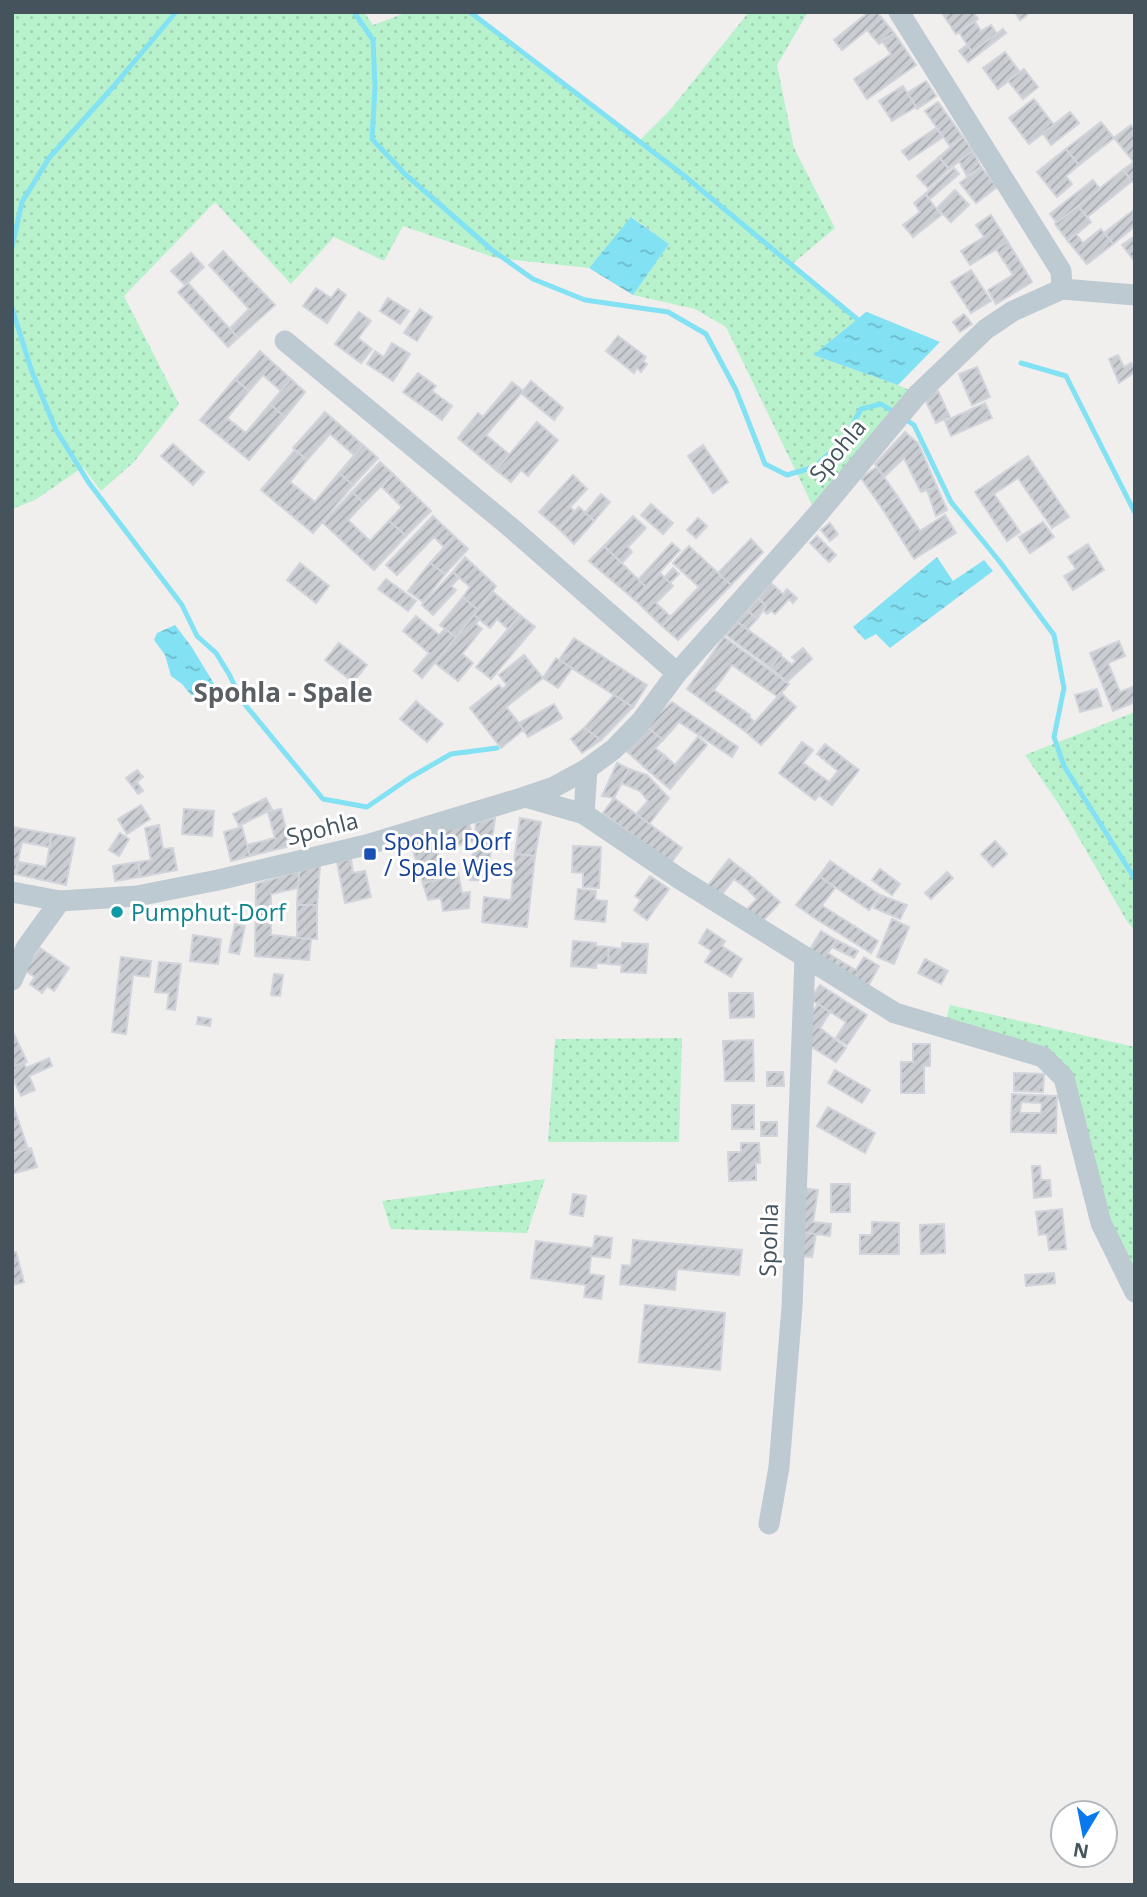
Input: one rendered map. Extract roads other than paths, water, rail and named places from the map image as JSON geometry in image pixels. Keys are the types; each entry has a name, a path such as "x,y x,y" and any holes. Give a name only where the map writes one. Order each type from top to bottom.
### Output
{"street":[{"path":"899,12 1061,271 1062,289"},
{"name":"Spohla","path":"12,892 60,901 137,896 366,845 554,787 587,769 614,749 642,720 677,673 909,405 986,329 1013,311 1062,289 1135,295"},
{"path":"285,341 509,526 677,673"},
{"path":"584,814 587,769"},
{"path":"525,797 584,814 680,879 895,1013 1043,1057 1064,1078 1101,1223 1135,1292"},
{"path":"12,981 26,948 60,901"},
{"name":"Spohla","path":"769,1524 779,1467 792,1307 805,957"}],"water":[{"path":"631,217 669,244 633,295 589,268"},
{"path":"866,312 940,342 898,385 813,355"},
{"path":"937,557 953,581 984,560 993,571 890,648 876,634 865,640 853,627"},
{"path":"175,625 219,692 199,699 171,676 165,655 154,640 157,633"}],"waterway":[{"path":"12,247 22,202 49,158 176,12"},
{"path":"354,12 373,40 375,87 372,139 405,174 492,250 533,279 585,300 668,312 706,334 736,390 765,464 787,475 814,467 844,440 861,409 881,404 897,414"},
{"path":"470,12 682,174 857,319"},
{"path":"12,308 31,369 56,430 89,483 182,605 197,636 216,653 242,701 323,799 367,807 451,754 497,748"},
{"path":"1021,363 1066,376 1135,513"},
{"path":"905,419 914,425 951,502 1054,635 1064,688 1054,737 1064,766 1135,879"}],"place":[{"name":"Spohla Dorf / Spale Wjes","path":"370,854"},
{"name":"Pumphut-Dorf","path":"117,912"}],"district":[{"name":"Spohla - Spale","path":"283,692"}]}
